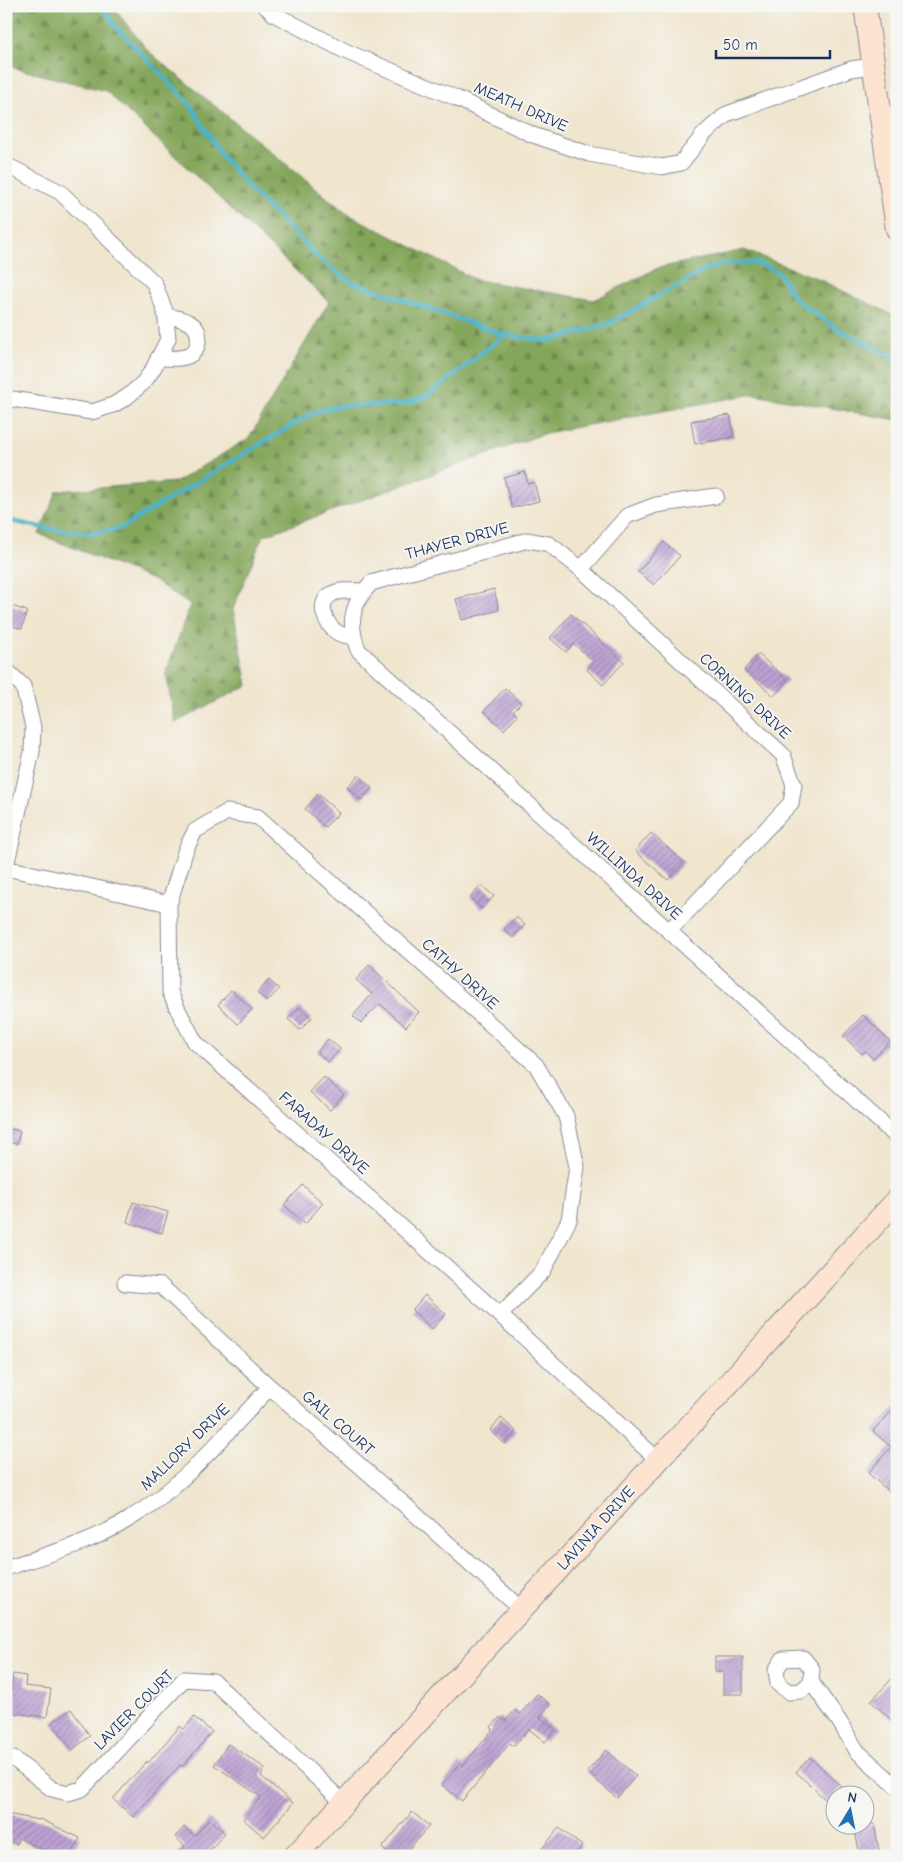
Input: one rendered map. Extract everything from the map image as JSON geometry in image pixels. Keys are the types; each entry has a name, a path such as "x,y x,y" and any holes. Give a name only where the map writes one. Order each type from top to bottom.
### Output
{"street":[{"name":"MEATH DRIVE","path":"265,6 274,14 339,49 456,98 533,135 589,154 662,167 681,163 705,133 727,114 851,69 873,66"},
{"path":"865,6 873,66 892,167 897,229"},
{"path":"6,165 60,192 154,283 165,316 168,338 144,382 127,397 113,405 92,412 6,398"},
{"path":"158,358 189,356 196,350 199,340 198,331 192,324 180,318 165,316"},
{"path":"581,569 627,516 656,505 716,496"},
{"name":"THAYER DRIVE","path":"364,591 371,583 528,540 549,544 581,569"},
{"name":"CORNING DRIVE","path":"581,569 783,755 794,785 791,803 669,931"},
{"path":"364,591 352,614 353,637 338,633 326,621 322,612 326,600 332,594 364,591"},
{"name":"WILLINDA DRIVE","path":"353,637 358,650 897,1137"},
{"path":"6,670 22,686 33,727 32,752 6,867 169,904"},
{"name":"CATHY DRIVE","path":"169,904 186,849 195,831 227,812 258,817 536,1065 566,1116 577,1167 576,1176 569,1220 544,1271 500,1315"},
{"name":"FARADAY DRIVE","path":"169,904 170,992 195,1042 500,1315 658,1460"},
{"name":"LAVINIA DRIVE","path":"295,1856 897,1200"},
{"name":"GAIL COURT","path":"125,1283 161,1286 270,1387 407,1506 521,1609"},
{"name":"MALLORY DRIVE","path":"6,1568 84,1542 129,1519 166,1493 270,1387"},
{"name":"LAVIER COURT","path":"14,1759 52,1789 68,1793 82,1789 184,1679 213,1681 344,1803"},
{"path":"811,1682 839,1721 857,1751 897,1787"}],"green space":[{"path":"6,6 112,6 149,52 346,213 476,280 594,300 658,268 744,250 814,277 897,317 897,420 754,394 546,433 263,536 233,609 248,685 175,723 166,673 190,605 153,580 39,534 57,491 176,482 249,438 329,302 106,91 6,66"}],"building":[{"path":"730,415 734,437 695,444 691,421"},
{"path":"525,472 528,484 534,482 539,501 512,508 504,478"},
{"path":"664,542 680,556 654,585 638,572"},
{"path":"494,589 499,610 462,620 456,599"},
{"path":"6,604 27,611 22,629 6,624"},
{"path":"571,614 624,662 603,685 587,670 594,662 574,644 566,652 550,638"},
{"path":"758,654 788,680 774,696 744,670"},
{"path":"505,688 521,703 513,711 517,715 504,730 484,711"},
{"path":"358,775 372,788 361,800 347,787"},
{"path":"318,794 339,813 325,827 305,809"},
{"path":"651,833 684,862 668,880 635,851"},
{"path":"481,885 494,896 482,909 470,898"},
{"path":"516,917 525,925 513,938 504,930"},
{"path":"369,965 419,1012 406,1027 380,1004 361,1023 353,1016 372,994 356,980"},
{"path":"269,980 279,989 267,1002 257,993"},
{"path":"231,990 252,1009 238,1024 218,1005"},
{"path":"299,1007 312,1018 300,1030 288,1019"},
{"path":"863,1015 890,1041 873,1059 865,1051 862,1054 843,1036"},
{"path":"328,1039 340,1049 328,1062 317,1052"},
{"path":"324,1077 344,1095 330,1110 310,1092"},
{"path":"6,1128 20,1131 17,1144 6,1142"},
{"path":"303,1185 323,1203 305,1224 284,1205"},
{"path":"133,1202 168,1212 162,1233 127,1222"},
{"path":"425,1295 446,1314 432,1329 412,1310"},
{"path":"897,1405 897,1499 868,1473 891,1447 873,1431"},
{"path":"501,1418 516,1431 505,1444 490,1430"},
{"path":"715,1657 743,1657 743,1694 723,1694 723,1672 715,1672"},
{"path":"897,1673 897,1725 871,1701"},
{"path":"13,1674 26,1676 25,1686 51,1689 47,1717 6,1712 6,1694 10,1695"},
{"path":"537,1694 550,1704 540,1717 555,1730 545,1742 529,1729 514,1746 510,1743 462,1801 442,1785 460,1763 463,1766 493,1729 491,1727 500,1717 505,1721 515,1710 520,1714"},
{"path":"71,1709 90,1736 72,1750 52,1723"},
{"path":"194,1717 212,1732 182,1767 180,1765 133,1817 113,1799 180,1726 184,1729"},
{"path":"228,1744 265,1768 261,1776 293,1803 264,1837 243,1819 261,1797 214,1765"},
{"path":"606,1750 636,1776 617,1798 587,1772"},
{"path":"810,1757 839,1784 826,1784 826,1800 796,1772"},
{"path":"412,1812 429,1826 407,1851 405,1849 399,1856 391,1856 382,1848"},
{"path":"6,1814 40,1819 80,1838 71,1856 56,1856 18,1838 17,1844 6,1842"},
{"path":"209,1819 225,1833 205,1856 176,1856 185,1846 175,1837 184,1827 195,1836"},
{"path":"559,1828 582,1846 574,1856 536,1856"},
{"path":"855,1834 876,1834 879,1850 860,1854"}],"waterway":[{"path":"102,6 115,26 189,103 222,156 248,187 325,264 352,282 505,335 547,341 606,325 711,267 730,263 758,263 779,273 795,299 834,327 897,359"},
{"path":"6,520 50,529 91,533 121,528 314,412 338,406 403,404 426,397 505,335"}]}
